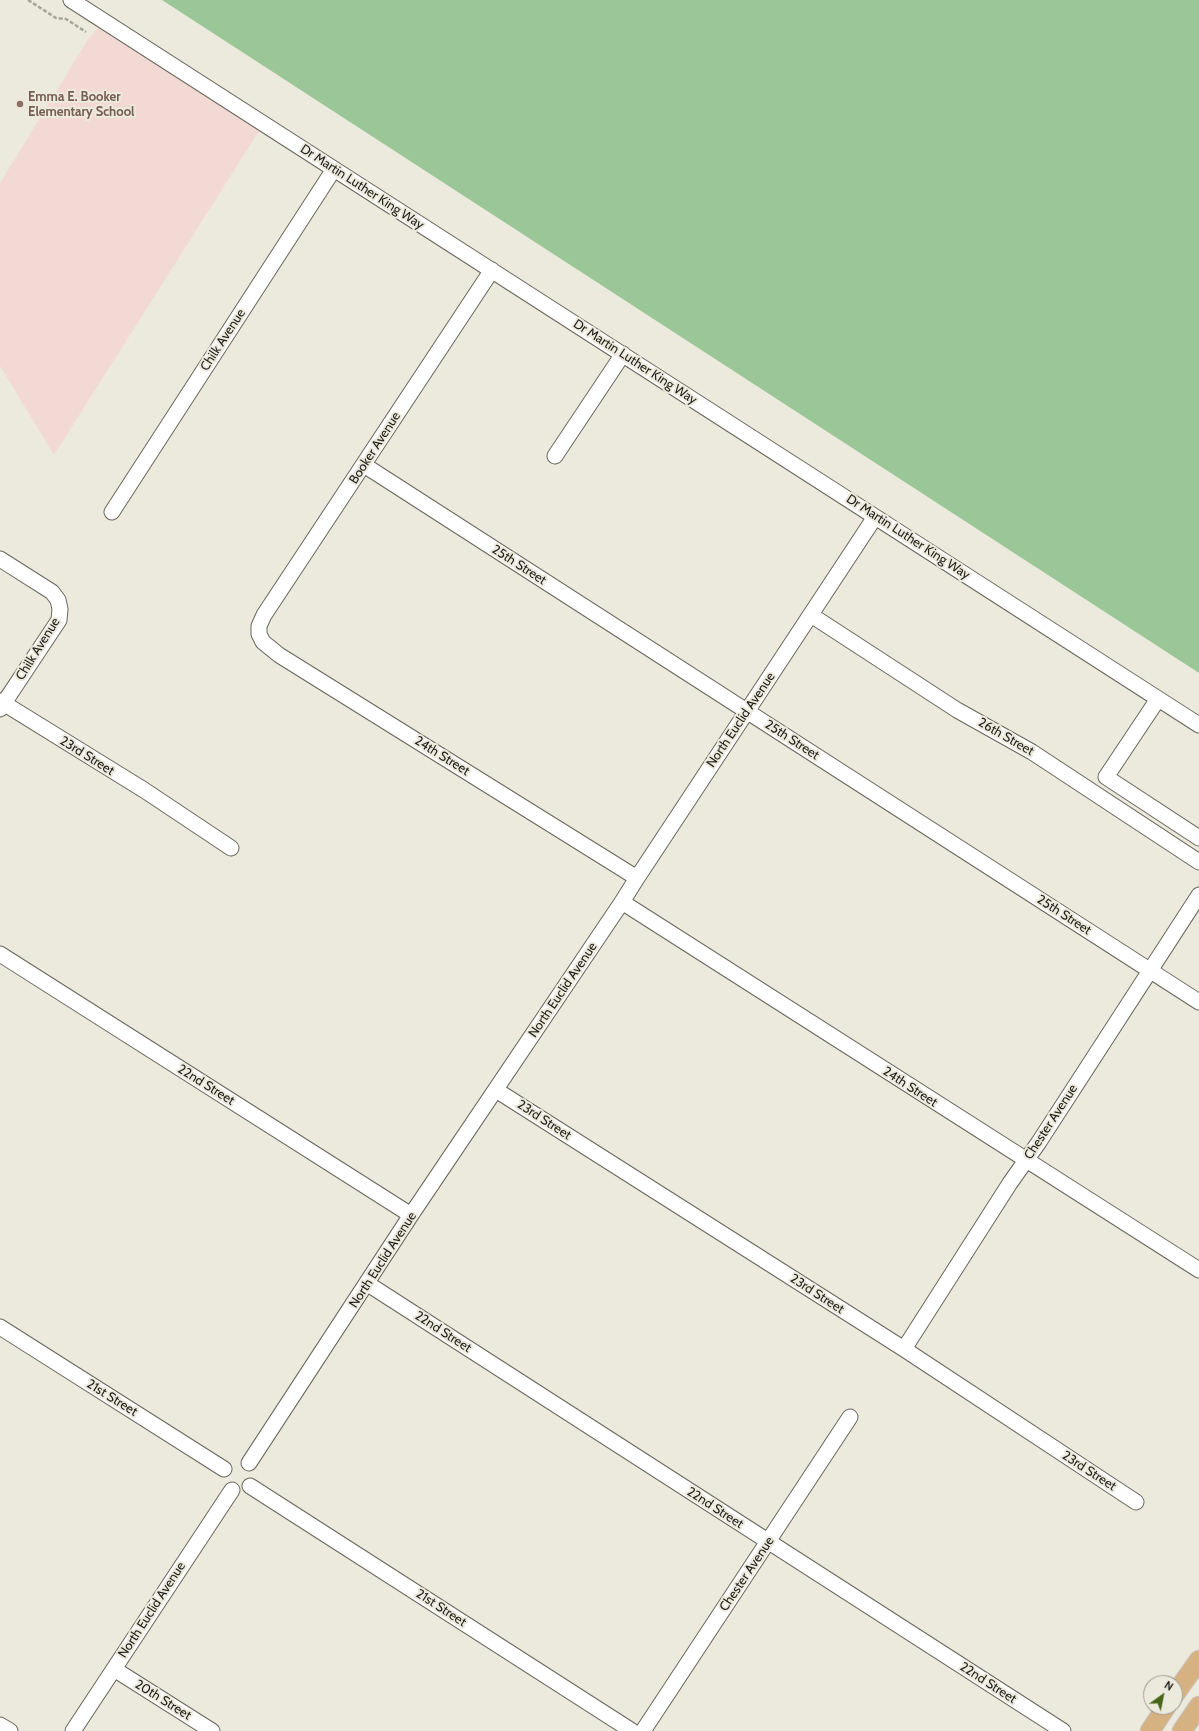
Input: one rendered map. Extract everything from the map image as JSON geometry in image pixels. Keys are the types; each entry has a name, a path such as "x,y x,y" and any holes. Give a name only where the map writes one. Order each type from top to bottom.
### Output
{"main road":[{"path":"1183,1683 1199,1660"},
{"path":"1182,1731 1199,1706"},
{"path":"1150,1731 1161,1715"}],"street":[{"name":"Dr Martin Luther King Way","path":"71,0 1199,725"},
{"name":"Chilk Avenue","path":"112,512 334,169"},
{"name":"Booker Avenue","path":"259,626 264,615 492,270"},
{"path":"555,456 623,354"},
{"name":"25th Street","path":"364,465 1199,1002"},
{"name":"North Euclid Avenue","path":"249,1463 368,1284 411,1215 622,902 636,878 875,517"},
{"name":"Chilk Avenue","path":"0,559 52,592 58,600 60,609 59,620 1,705"},
{"name":"26th Street","path":"811,615 957,710 1032,752 1199,862"},
{"name":"24th Street","path":"259,626 259,634 264,642 279,655 636,878"},
{"path":"1158,699 1106,777 1199,838"},
{"name":"23rd Street","path":"1,705 174,810 231,848"},
{"name":"Chester Avenue","path":"904,1349 993,1209 1026,1161 1199,895"},
{"name":"24th Street","path":"622,902 1199,1270"},
{"name":"22nd Street","path":"0,954 411,1215"},
{"name":"23rd Street","path":"496,1090 904,1349 1136,1502"},
{"name":"22nd Street","path":"368,1284 1063,1731"},
{"name":"21st Street","path":"0,1327 224,1469"},
{"name":"Chester Avenue","path":"643,1731 850,1416"},
{"path":"249,1463 250,1486 232,1490 224,1469 249,1463"},
{"name":"21st Street","path":"250,1486 632,1731"},
{"name":"North Euclid Avenue","path":"73,1731 232,1490"},
{"name":"20th Street","path":"114,1669 212,1731"},
{"path":"0,1725 10,1731"}],"path":[{"path":"28,0 56,18 66,19 86,32"}],"shaded area":[{"path":"98,28 259,131 54,455 0,366 0,183 87,41"}],"green space":[{"path":"162,0 1199,0 1199,673"}],"place":[{"name":"Emma E. Booker Elementary School","path":"20,104"}]}
